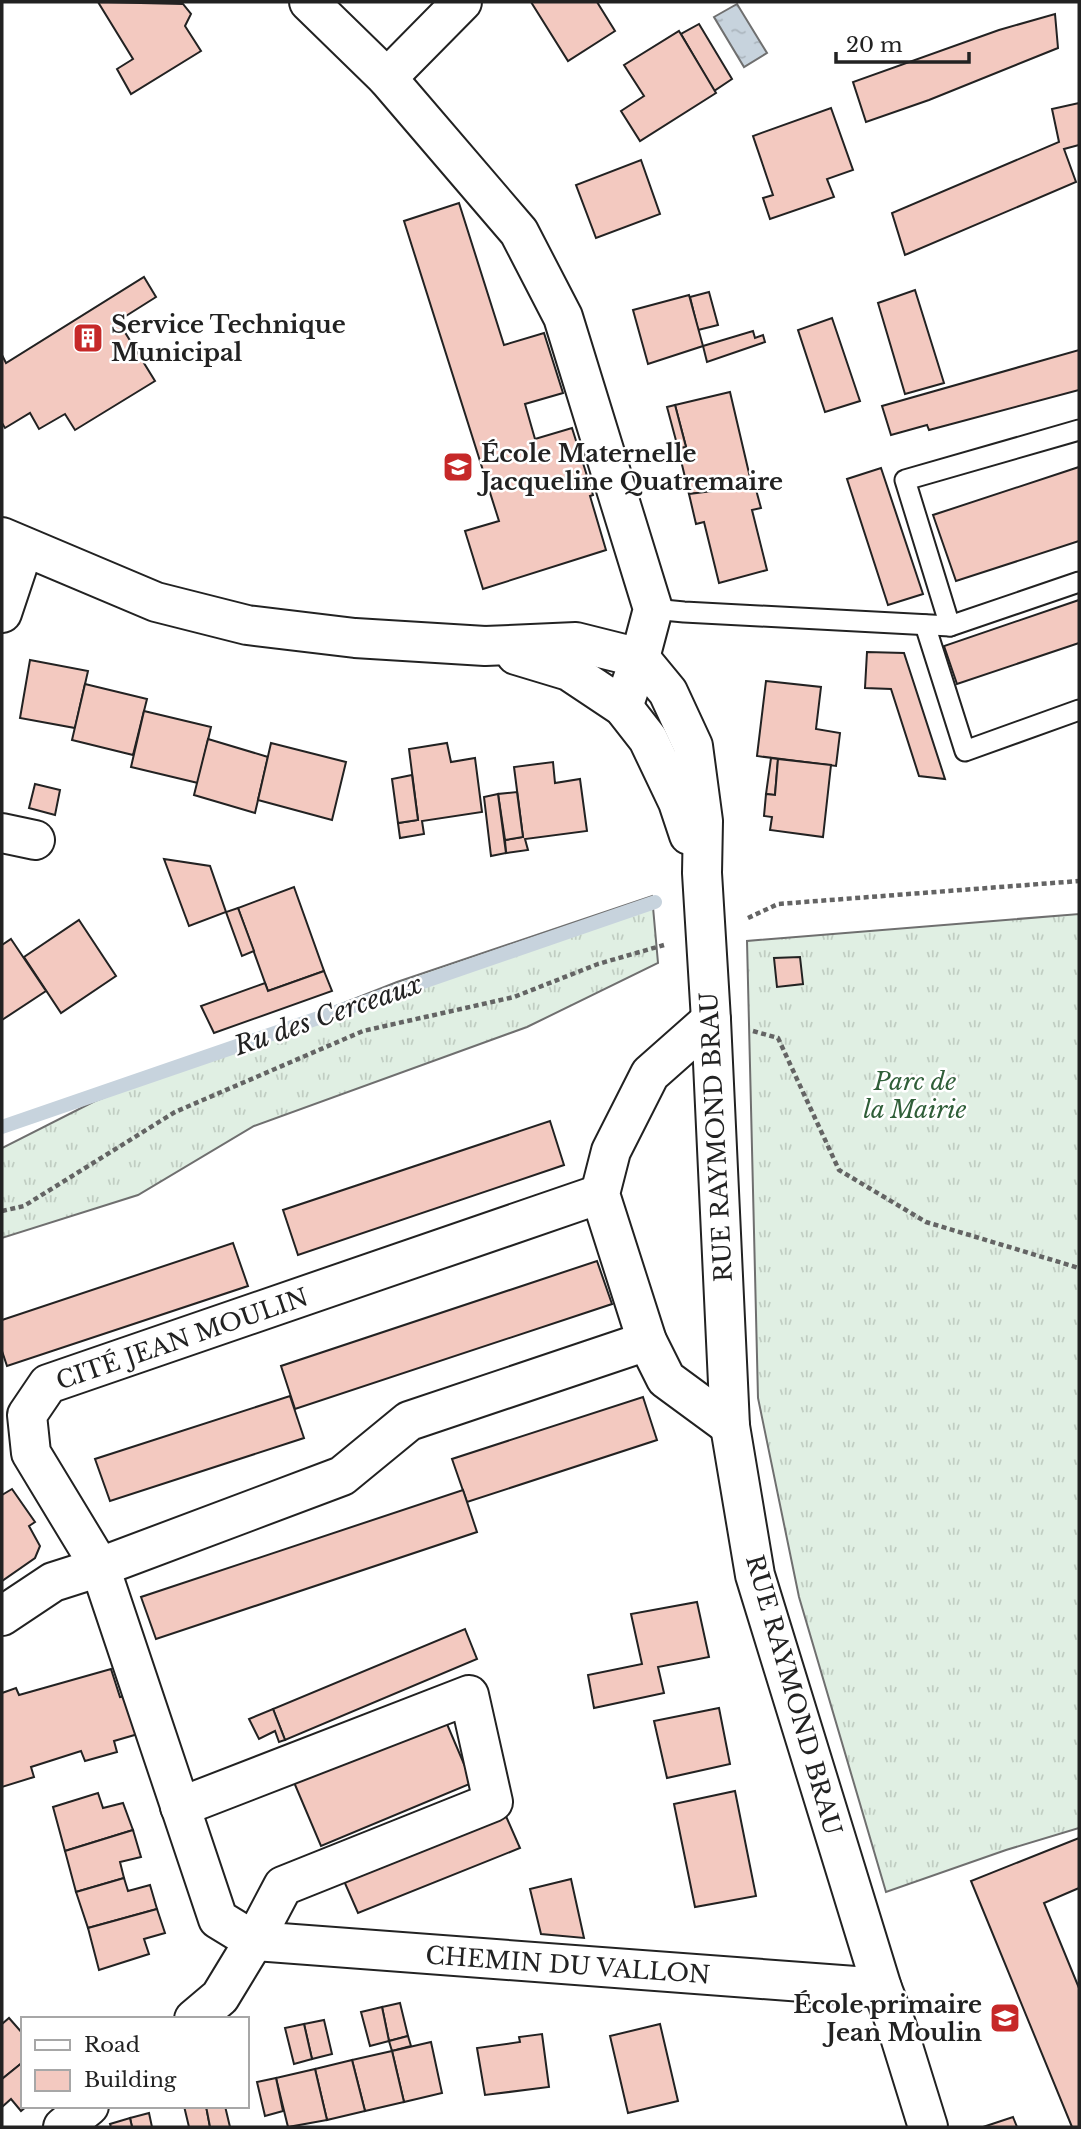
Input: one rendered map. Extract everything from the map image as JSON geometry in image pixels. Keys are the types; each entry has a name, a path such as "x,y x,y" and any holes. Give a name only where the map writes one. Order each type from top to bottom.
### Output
{"street":[{"path":"309,2 387,78 519,232 563,317 653,609 623,707"},
{"path":"387,78 463,2"},
{"path":"2,613 13,542"},
{"name":"RUE RAYMOND BRAU","path":"13,542 156,602 247,625 355,638 485,646 576,642 640,658 668,692 693,747 703,821 702,873 712,1020 730,1426 755,1575 882,1988 928,2127"},
{"name":"RUE RAYMOND BRAU","path":"485,646 569,671 623,707 648,739 678,802 702,873"},
{"path":"712,1020 650,1074 611,1150 600,1194 648,1342 666,1379 730,1426"},
{"name":"CITÉ JEAN MOULIN","path":"100,1567 31,1454 27,1415 48,1384 600,1194"},
{"path":"2,1616 53,1582 100,1567 342,1476 409,1421 648,1342"},
{"name":"CHEMIN DU VALLON","path":"100,1567 218,1919 254,1941 882,1988"},
{"path":"180,1807 469,1695 493,1802 283,1886 220,1997 196,2017"},
{"path":"63,2127 87,2108"}],"lane":[{"path":"950,626 905,480 1079,430"},
{"path":"653,609 950,626 1079,582"},
{"path":"925,625 965,751 1079,710"}],"path":[{"path":"2,1211 24,1206 175,1112 363,1031 514,997 598,964 705,937 778,904 1079,881"},
{"path":"712,1020 778,1038 839,1170 926,1222 1079,1268"}],"green space":[{"path":"652,896 658,963 527,1027 254,1126 138,1195 2,1238 2,1148 95,1101 397,982"},
{"name":"Parc de la Mairie","path":"1079,914 1079,1828 886,1892 799,1597 758,1398 747,941"}],"water":[{"path":"737,4 767,53 744,67 714,17"}],"building":[{"path":"98,2 183,4 191,14 185,26 201,51 131,94 117,69 133,59"},
{"path":"531,2 597,2 615,31 568,61"},
{"path":"1055,14 1058,48 929,100 866,122 853,82 999,30"},
{"path":"699,24 732,79 714,91 681,34"},
{"path":"679,31 716,93 640,141 621,111 644,96 624,65"},
{"path":"1079,103 1079,145 1064,149 1076,182 905,255 892,213 1059,142 1052,109"},
{"path":"831,108 853,170 827,179 834,197 770,219 763,198 773,195 753,136"},
{"path":"641,160 660,214 596,238 576,185"},
{"path":"459,203 504,345 544,333 563,393 525,404 535,439 572,428 593,495 590,496 606,550 483,589 465,531 499,521 404,221"},
{"name":"Service Technique Municipal","path":"144,277 156,297 118,321 155,381 75,430 65,414 39,429 30,413 5,428 2,423 2,355 6,363"},
{"path":"915,290 944,383 905,394 878,303"},
{"path":"709,292 718,325 698,330 690,297"},
{"path":"689,295 703,346 648,364 633,310"},
{"path":"832,318 860,401 825,412 798,330"},
{"path":"753,331 755,338 763,335 765,342 707,362 703,346"},
{"path":"1079,350 1079,390 929,430 927,425 891,435 882,406"},
{"path":"730,392 752,486 689,494 678,448 686,447 675,405"},
{"path":"675,405 686,447 678,448 667,407"},
{"path":"1079,467 1079,541 956,581 933,515"},
{"path":"881,468 923,594 888,605 847,479"},
{"path":"755,486 761,508 752,510 767,570 719,583 704,522 696,524 689,494"},
{"path":"1079,600 1079,643 957,684 944,646"},
{"path":"867,652 904,653 945,779 919,776 891,689 865,688"},
{"path":"30,660 88,671 75,728 20,718"},
{"path":"766,681 821,687 816,729 840,733 836,766 757,756"},
{"path":"85,684 147,699 133,755 72,740"},
{"path":"144,711 211,727 198,783 131,767"},
{"path":"208,739 268,757 255,813 194,795"},
{"path":"271,743 346,762 332,820 258,800"},
{"path":"447,743 451,762 475,758 482,812 422,821 424,834 400,838 398,823 418,820 409,749"},
{"path":"771,758 778,759 775,795 766,794"},
{"path":"778,759 831,765 823,837 770,830 772,817 764,816 766,794 775,795"},
{"path":"553,762 555,783 580,779 587,831 525,839 528,850 506,853 505,840 523,837 514,767"},
{"path":"412,775 418,820 398,823 392,779"},
{"path":"35,784 60,790 55,815 29,808"},
{"path":"517,792 523,837 505,840 498,794"},
{"path":"498,794 506,853 491,856 484,797"},
{"path":"164,859 210,866 226,912 189,926"},
{"path":"294,887 324,971 268,991 238,908"},
{"path":"238,908 254,951 242,956 226,912"},
{"path":"79,920 116,976 61,1013 24,957"},
{"path":"11,939 46,991 2,1020 2,945"},
{"path":"800,957 803,984 777,987 774,958"},
{"path":"324,971 332,991 214,1033 201,1006 265,983 268,991"},
{"path":"550,1121 564,1165 298,1255 283,1210"},
{"path":"233,1243 248,1286 7,1366 2,1351 2,1320"},
{"path":"597,1261 612,1304 295,1409 281,1366"},
{"path":"290,1396 304,1438 110,1501 95,1459"},
{"path":"643,1397 657,1440 467,1502 452,1459"},
{"path":"12,1489 35,1522 29,1526 40,1546 35,1558 2,1581 2,1495"},
{"path":"463,1490 477,1532 156,1639 141,1597"},
{"path":"697,1602 709,1657 658,1667 664,1693 594,1708 588,1675 642,1664 631,1614"},
{"path":"465,1629 477,1659 285,1740 273,1709"},
{"path":"111,1669 120,1697 126,1696 138,1734 114,1741 117,1752 85,1761 81,1751 31,1767 34,1777 2,1787 2,1693 16,1688 19,1695"},
{"path":"719,1708 730,1764 667,1778 654,1721"},
{"path":"273,1709 285,1740 279,1742 275,1731 259,1739 249,1719"},
{"path":"444,1717 472,1783 321,1846 293,1780"},
{"path":"735,1791 756,1896 695,1907 674,1804"},
{"path":"98,1793 103,1808 123,1803 133,1830 65,1851 53,1807"},
{"path":"505,1814 520,1848 358,1913 344,1881"},
{"path":"133,1830 141,1857 120,1862 124,1878 76,1892 65,1851"},
{"path":"1079,1838 1079,1888 1044,1903 1079,1988 1079,2127 1072,2127 971,1881"},
{"path":"124,1878 128,1891 150,1885 157,1909 88,1928 76,1892"},
{"path":"571,1879 584,1938 541,1934 530,1889"},
{"path":"157,1909 165,1933 144,1939 149,1954 99,1970 88,1928"},
{"path":"400,2003 408,2036 389,2041 382,2007"},
{"path":"382,2007 389,2041 370,2046 361,2012"},
{"path":"9,2018 21,2032 21,2064 2,2079 2,2024"},
{"path":"324,2020 332,2054 312,2059 304,2024"},
{"path":"304,2024 312,2059 294,2064 285,2028"},
{"path":"660,2024 678,2101 628,2113 610,2036"},
{"path":"542,2034 549,2087 485,2095 477,2048 520,2042 519,2037"},
{"path":"408,2036 411,2046 392,2051 389,2041"},
{"path":"431,2042 442,2093 404,2102 392,2051"},
{"path":"392,2051 404,2102 365,2111 352,2060"},
{"path":"352,2060 365,2111 327,2120 315,2069"},
{"path":"21,2064 21,2108 25,2108 21,2111 11,2099 2,2107 2,2079"},
{"path":"315,2069 327,2120 288,2127 276,2078"},
{"path":"276,2078 283,2111 265,2116 257,2082"},
{"path":"184,2108 206,2108 210,2127 189,2127"},
{"path":"206,2108 225,2108 230,2127 210,2127"},
{"path":"149,2113 152,2127 132,2127 130,2118"},
{"path":"1013,2117 1017,2127 983,2127"},
{"path":"130,2118 132,2127 111,2127 110,2124"}],"waterway":[{"name":"Ru des Cerceaux","path":"2,1127 655,902"}],"place":[{"name":"Service Technique Municipal","path":"88,338"},
{"name":"École Maternelle Jacqueline Quatremaire","path":"458,467"},
{"name":"École primaire Jean Moulin","path":"1005,2018"}]}
